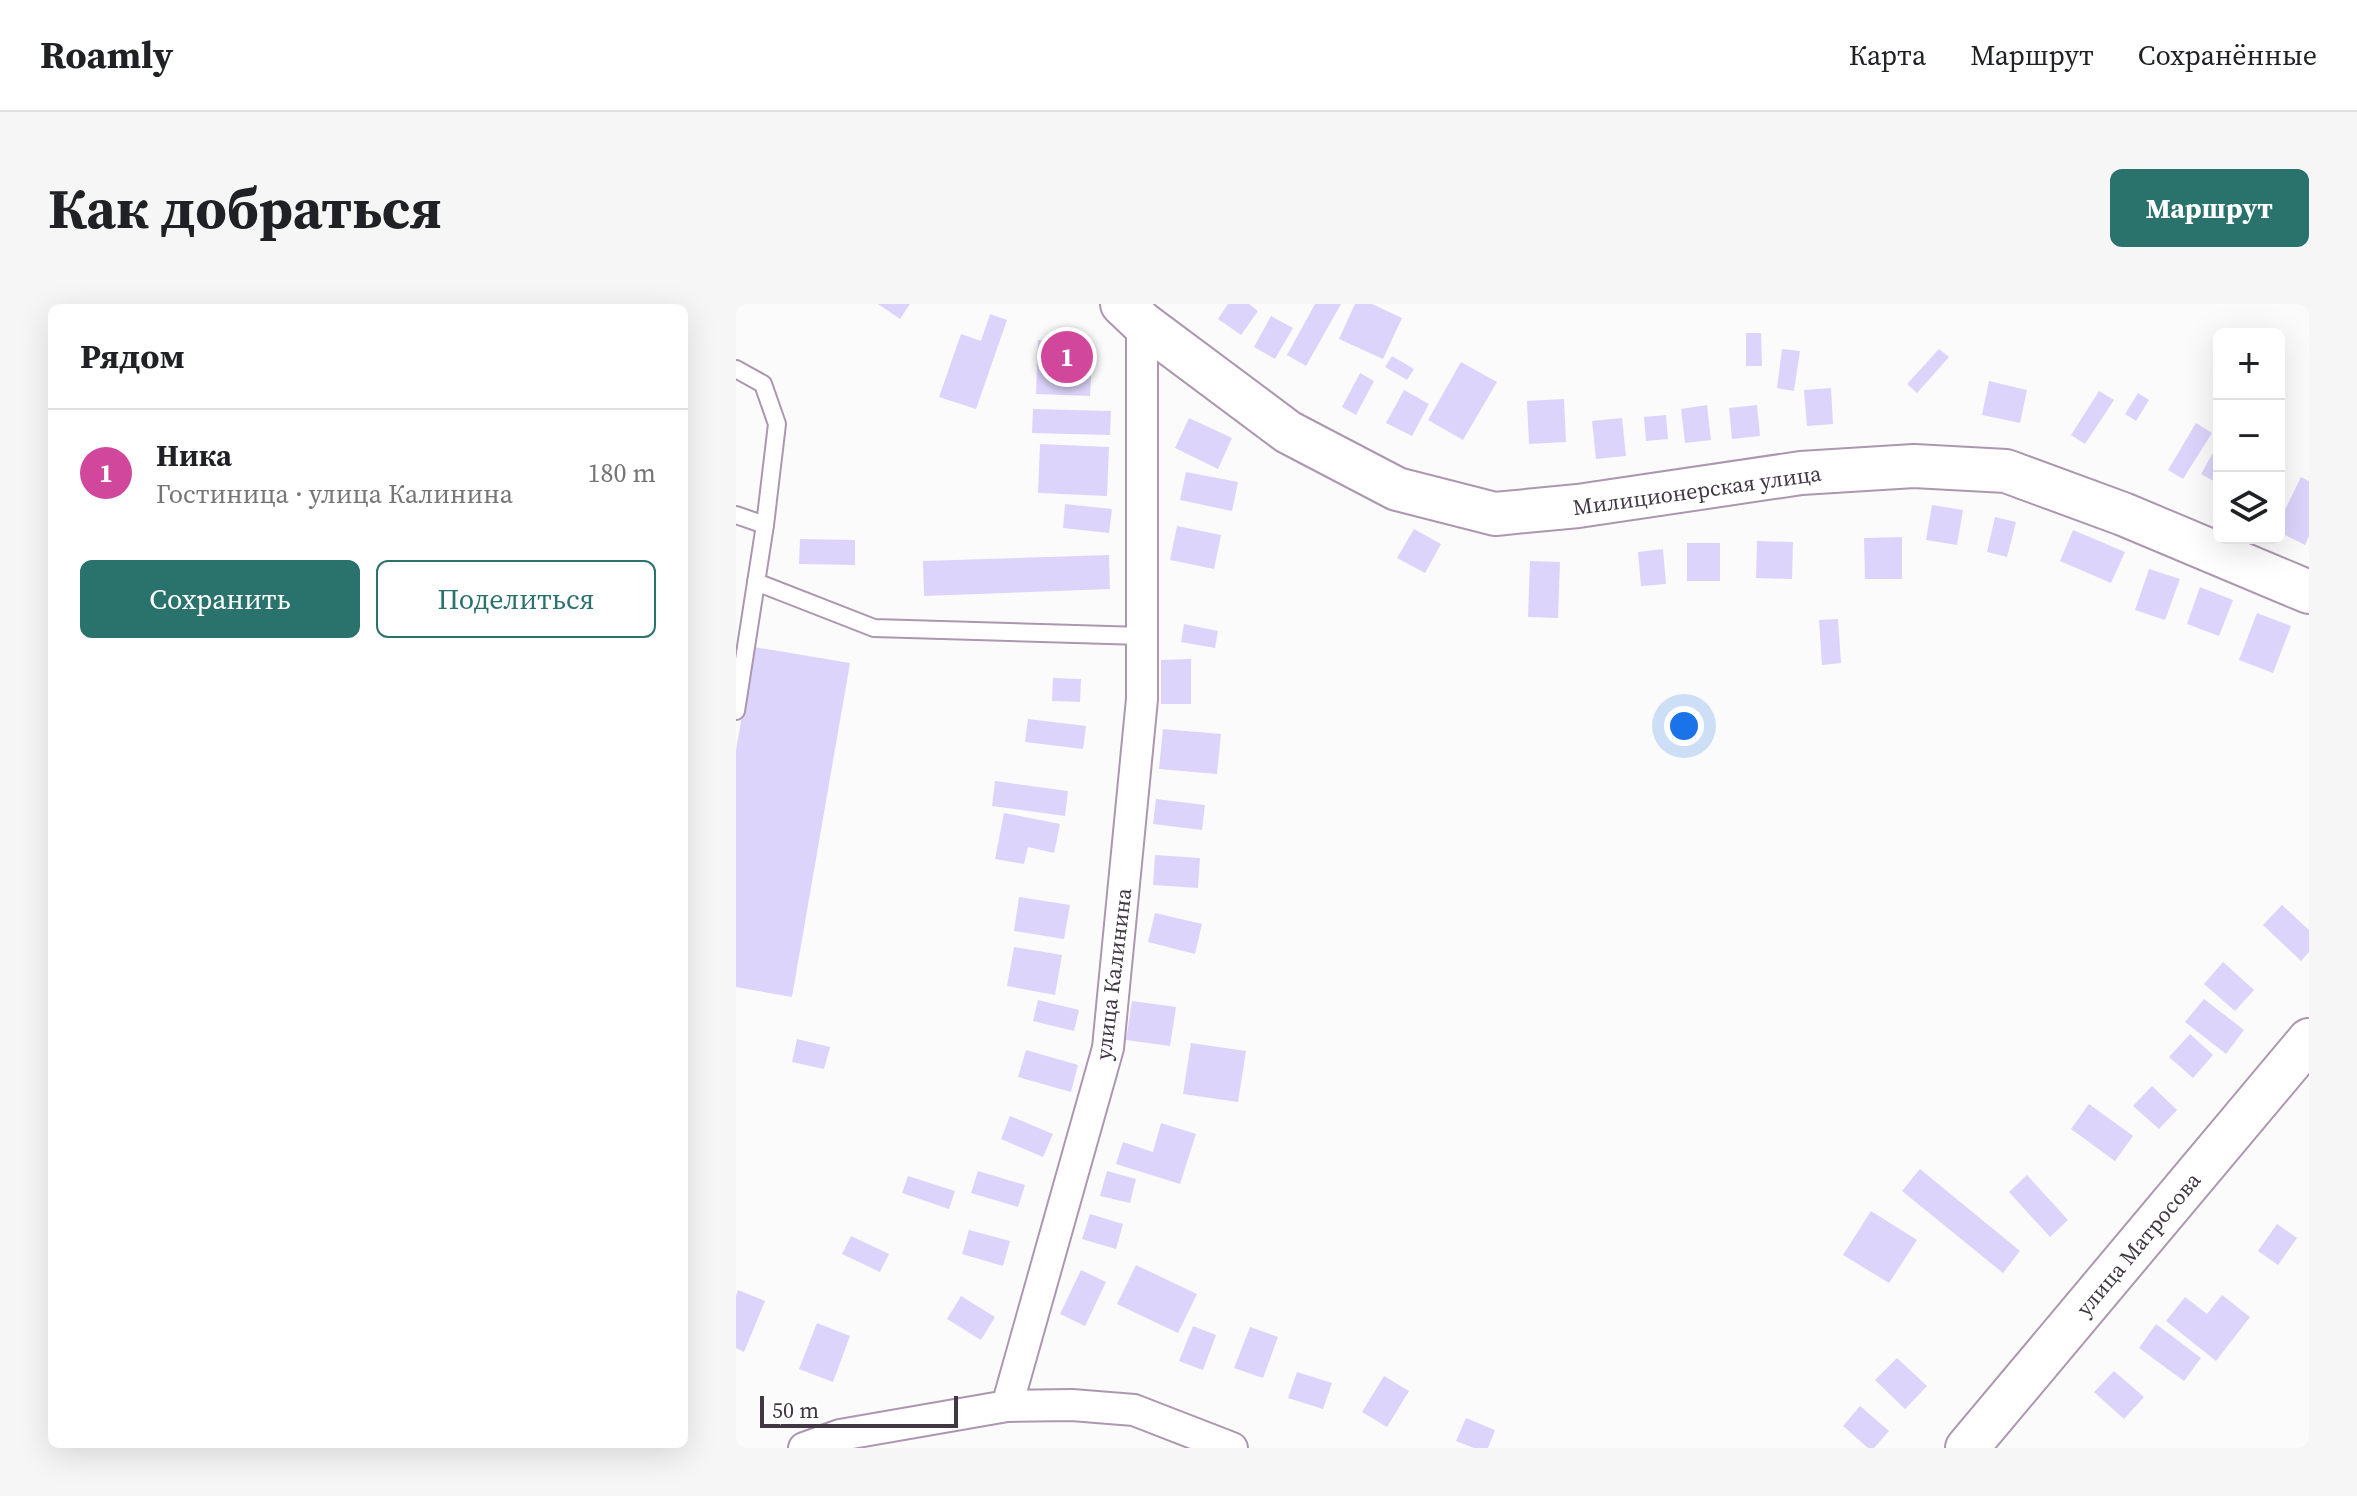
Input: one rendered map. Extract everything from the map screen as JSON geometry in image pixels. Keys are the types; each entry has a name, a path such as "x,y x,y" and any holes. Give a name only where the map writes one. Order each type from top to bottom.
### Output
{"street":[{"name":"Милиционерская улица","path":"1132,313 1288,432 1397,489 1495,514 1578,506 1801,473 1914,466 2006,471 2123,514 2309,592"},
{"name":"улица Калинина","path":"1007,1406 1108,1048 1142,699 1132,313"},
{"name":"улица Матросова","path":"1967,1448 2309,1040"},
{"path":"804,1448 840,1435 1007,1406 1072,1405 1134,1410 1232,1448"}],"lane":[{"path":"736,369 763,384 777,424 765,525 736,711"},
{"path":"736,515 765,525"},
{"path":"756,582 874,628 1142,636"}],"building":[{"path":"878,304 910,304 900,319"},
{"path":"1228,304 1249,304 1258,311 1241,335 1218,319"},
{"path":"1315,304 1341,304 1306,366 1287,355"},
{"path":"1355,304 1372,304 1402,318 1383,359 1339,339"},
{"path":"990,314 1007,320 976,409 939,397 961,334 981,341"},
{"path":"1271,316 1293,328 1275,359 1254,347"},
{"path":"1746,333 1761,333 1762,366 1746,366"},
{"path":"1038,340 1093,342 1090,396 1036,394"},
{"path":"1782,349 1800,351 1794,391 1777,388"},
{"path":"1939,349 1949,357 1917,393 1907,384"},
{"path":"1392,356 1414,369 1407,380 1385,367"},
{"path":"1461,362 1497,382 1463,440 1428,420"},
{"path":"1360,373 1374,381 1356,415 1342,407"},
{"path":"1989,381 2027,390 2020,423 1982,415"},
{"path":"1831,388 1833,424 1807,426 1804,390"},
{"path":"1404,390 1429,404 1412,436 1386,423"},
{"path":"2099,391 2114,400 2085,444 2071,435"},
{"path":"2138,393 2149,400 2136,421 2125,414"},
{"path":"1564,399 1566,442 1529,444 1527,401"},
{"path":"1707,405 1711,440 1685,443 1681,409"},
{"path":"1757,405 1760,436 1732,439 1729,408"},
{"path":"1033,409 1111,411 1110,435 1032,433"},
{"path":"1666,415 1668,439 1646,441 1644,417"},
{"path":"1189,418 1232,438 1218,469 1175,448"},
{"path":"1622,418 1626,456 1596,459 1592,421"},
{"path":"2196,423 2212,433 2183,479 2168,470"},
{"path":"1040,444 1109,447 1107,496 1038,493"},
{"path":"2213,453 2213,481 2201,474"},
{"path":"1186,472 1238,482 1232,511 1180,500"},
{"path":"2301,477 2309,481 2309,536 2305,545 2285,535 2285,510"},
{"path":"1065,504 1112,509 1109,533 1063,528"},
{"path":"1932,505 1963,510 1957,545 1926,540"},
{"path":"1995,517 2016,522 2007,557 1987,552"},
{"path":"1177,526 1221,535 1214,569 1170,560"},
{"path":"1414,529 1441,544 1425,573 1397,558"},
{"path":"2073,530 2125,552 2111,583 2060,561"},
{"path":"1902,537 1902,579 1865,579 1864,538"},
{"path":"800,539 855,540 855,565 799,564"},
{"path":"1757,541 1793,542 1792,579 1756,578"},
{"path":"1687,543 1720,543 1720,581 1687,581"},
{"path":"1663,549 1666,584 1641,586 1638,552"},
{"path":"1109,555 1110,589 924,596 923,561"},
{"path":"1530,561 1560,562 1558,618 1528,617"},
{"path":"2149,569 2180,579 2165,620 2135,610"},
{"path":"2200,587 2233,600 2219,636 2187,624"},
{"path":"2257,613 2291,626 2273,673 2239,660"},
{"path":"1838,619 1841,663 1822,665 1819,620"},
{"path":"1184,624 1218,631 1215,648 1181,642"},
{"path":"754,647 850,663 792,997 736,987 736,750"},
{"path":"1191,659 1191,704 1161,704 1161,660"},
{"path":"1053,678 1081,679 1080,702 1052,701"},
{"path":"1028,719 1086,726 1083,749 1025,742"},
{"path":"1163,729 1221,734 1217,774 1159,769"},
{"path":"995,781 1068,791 1065,816 992,806"},
{"path":"1156,799 1205,805 1202,830 1153,824"},
{"path":"1004,813 1060,824 1054,853 1028,847 1024,864 995,859"},
{"path":"1155,855 1200,858 1198,888 1153,885"},
{"path":"1019,897 1070,905 1064,939 1014,931"},
{"path":"2282,905 2309,930 2309,952 2301,961 2263,925"},
{"path":"1155,913 1202,924 1195,954 1148,942"},
{"path":"1014,947 1062,955 1055,995 1007,986"},
{"path":"2223,962 2254,990 2235,1011 2204,984"},
{"path":"2204,999 2244,1030 2226,1054 2185,1022"},
{"path":"1038,1000 1079,1010 1074,1031 1033,1021"},
{"path":"1132,1001 1176,1007 1170,1046 1126,1040"},
{"path":"2190,1034 2213,1055 2193,1078 2169,1057"},
{"path":"797,1039 830,1047 824,1069 792,1062"},
{"path":"1191,1043 1246,1051 1238,1102 1183,1094"},
{"path":"1026,1050 1078,1065 1071,1092 1018,1077"},
{"path":"2152,1086 2177,1110 2159,1129 2133,1106"},
{"path":"2089,1104 2133,1136 2115,1161 2071,1129"},
{"path":"1010,1116 1053,1134 1043,1157 1001,1139"},
{"path":"1161,1123 1196,1134 1180,1184 1116,1164 1123,1142 1153,1152"},
{"path":"1920,1169 2020,1251 2003,1273 1902,1191"},
{"path":"978,1171 1025,1185 1018,1207 971,1193"},
{"path":"1107,1171 1136,1179 1130,1203 1100,1196"},
{"path":"2027,1175 2068,1220 2050,1237 2009,1192"},
{"path":"908,1176 955,1191 949,1209 902,1193"},
{"path":"1871,1211 1917,1240 1889,1283 1843,1255"},
{"path":"1090,1214 1123,1224 1116,1249 1082,1239"},
{"path":"2277,1224 2297,1238 2278,1265 2258,1251"},
{"path":"969,1230 1010,1241 1003,1266 962,1254"},
{"path":"851,1236 889,1254 880,1272 842,1254"},
{"path":"1136,1265 1197,1294 1178,1333 1117,1304"},
{"path":"1081,1270 1106,1282 1085,1326 1060,1314"},
{"path":"738,1290 765,1301 744,1352 736,1348"},
{"path":"2222,1295 2250,1317 2216,1361 2166,1321 2185,1297 2207,1314"},
{"path":"961,1296 995,1317 981,1340 947,1319"},
{"path":"817,1323 850,1336 833,1382 799,1369"},
{"path":"2156,1324 2201,1358 2184,1381 2139,1348"},
{"path":"1193,1326 1216,1335 1203,1370 1179,1361"},
{"path":"1250,1327 1278,1337 1263,1378 1234,1368"},
{"path":"1897,1358 1927,1386 1905,1409 1875,1380"},
{"path":"2114,1371 2144,1397 2124,1419 2094,1392"},
{"path":"1297,1372 1332,1383 1323,1409 1288,1398"},
{"path":"1384,1376 1409,1391 1387,1427 1362,1412"},
{"path":"1860,1406 1889,1431 1874,1448 1868,1448 1843,1426"},
{"path":"1466,1418 1495,1430 1488,1448 1474,1448 1456,1441"}],"place":[{"name":"Ника","path":"1067,357"}]}
